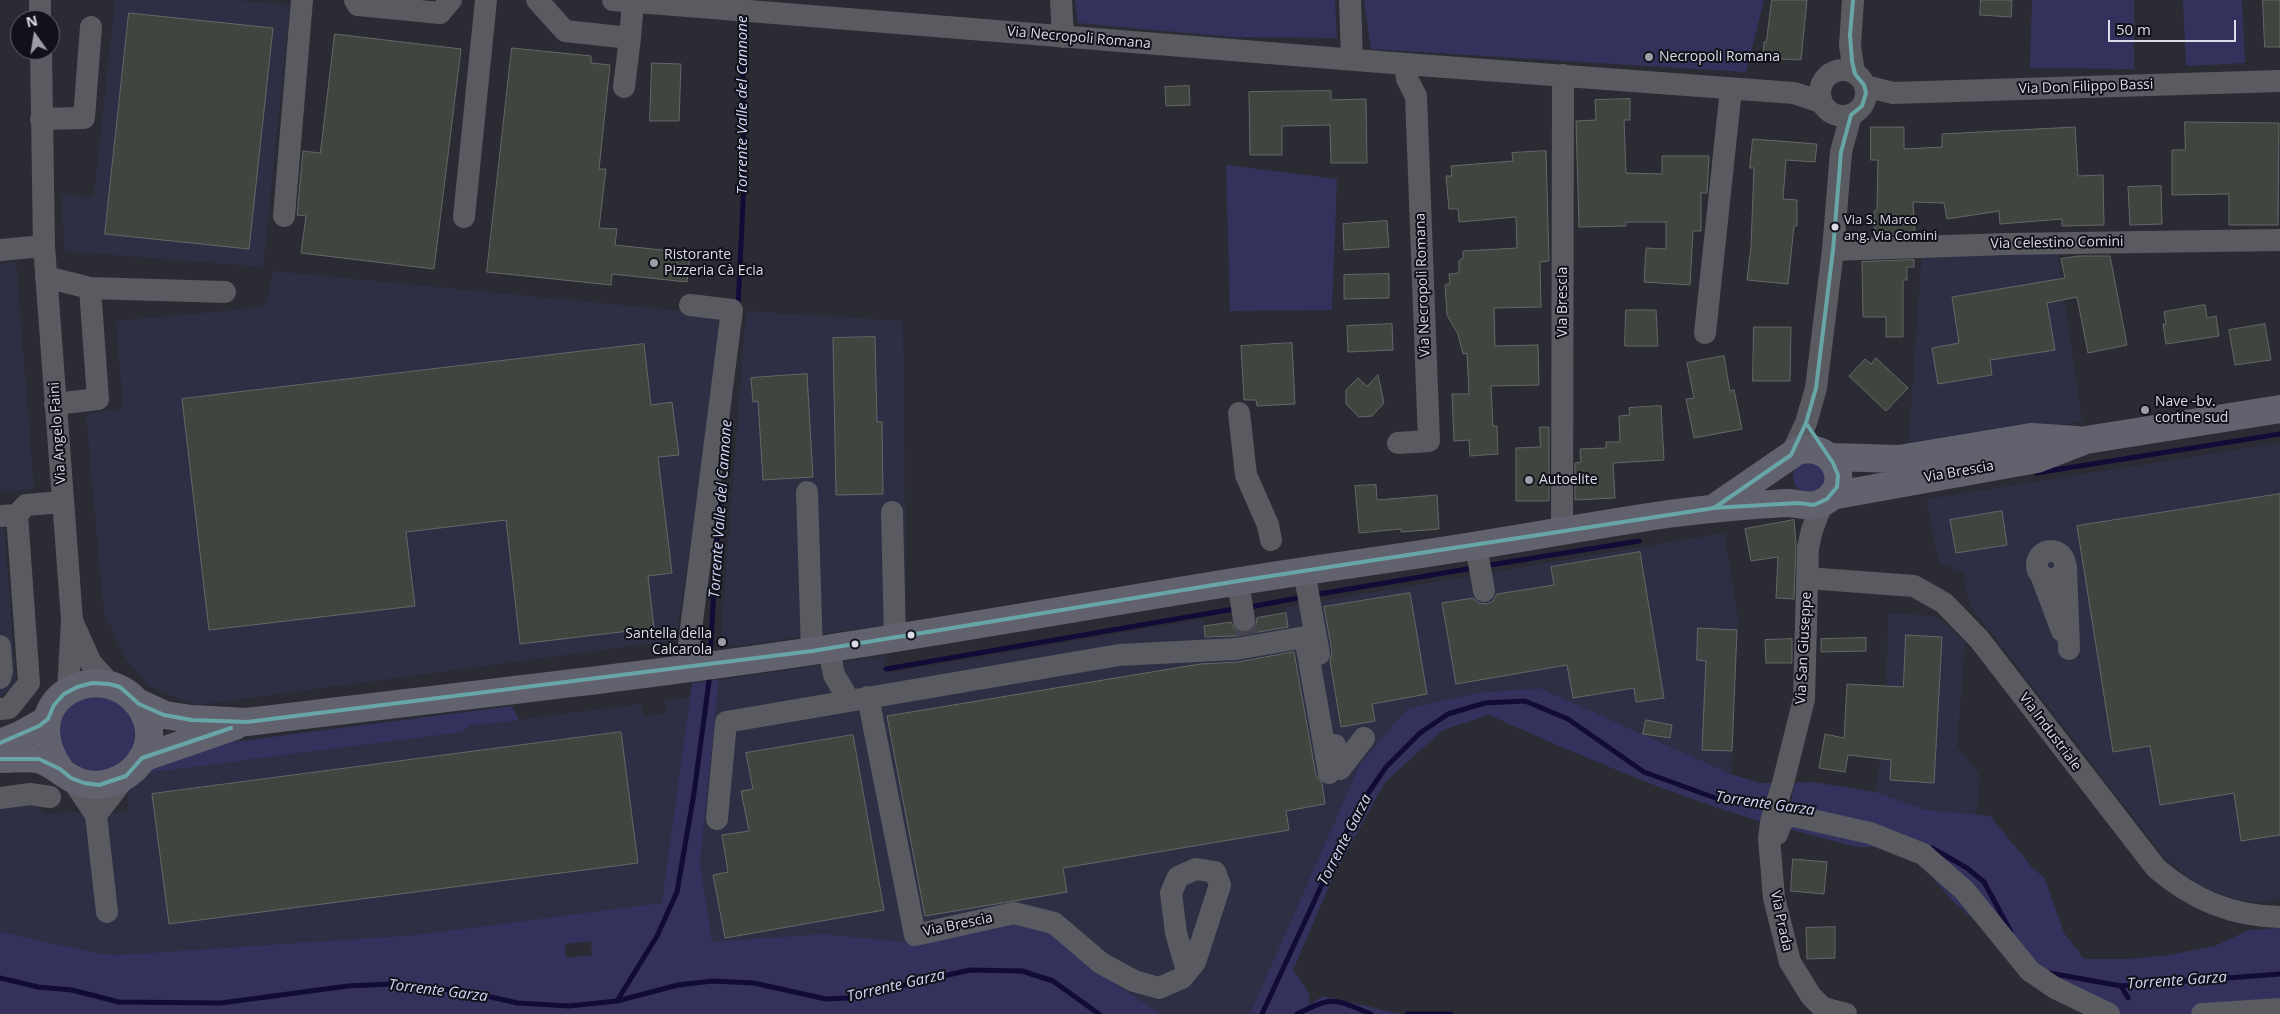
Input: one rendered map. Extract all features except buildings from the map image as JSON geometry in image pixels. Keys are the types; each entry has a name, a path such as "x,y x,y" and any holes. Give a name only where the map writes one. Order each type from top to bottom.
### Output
{"main road":[{"name":"Via Brescia","path":"814,650 1238,581 1273,555 1307,587 1480,568 1562,530 1714,508 1814,507 2037,459 2086,440 2280,409"},
{"name":"Via Brescia","path":"1714,508 1804,449 1811,448 1828,455 1899,459 2031,437 2086,440"},
{"path":"1788,458 1783,467 1781,481 1787,494 1814,507 1837,483 1837,469 1828,455"},
{"path":"65,773 52,758 47,746 47,720 52,709 68,691 81,685 95,682 110,684 126,691 139,703 165,715 191,719 247,722 702,666 814,650"},
{"path":"134,767 147,744 146,716 139,703"},
{"path":"0,743 20,735 47,720"},
{"path":"0,759 39,759 84,783 99,785 113,782 134,767 247,722"}],"street":[{"path":"284,216 302,0"},
{"path":"355,0 358,5 440,13 451,0"},
{"path":"464,217 486,0"},
{"path":"537,0 565,31 630,38"},
{"path":"1061,0 1063,37"},
{"path":"1350,0 1352,60"},
{"path":"1788,458 1806,423 1816,388 1833,250 1844,93 1853,0"},
{"path":"624,87 634,1"},
{"name":"Via Necropoli Romana","path":"634,1 742,12 1731,89 1794,93 1844,93"},
{"path":"41,119 84,118 91,27"},
{"name":"Via Angelo Faini","path":"41,60 44,246 72,620 68,691"},
{"name":"Via Necropoli Romana","path":"1398,443 1429,441 1422,124 1416,96 1407,79 1405,64"},
{"path":"1416,96 1428,82 1430,66"},
{"name":"Via Brescia","path":"1562,530 1563,75"},
{"name":"Via Don Filippo Bassi","path":"1844,93 2280,81"},
{"path":"1706,333 1731,89"},
{"name":"Via Celestino Comini","path":"1833,250 2006,244 2280,240"},
{"path":"0,250 44,246"},
{"path":"46,277 90,288 225,292"},
{"path":"55,404 98,399 90,288"},
{"path":"690,305 732,310 702,666"},
{"path":"1239,413 1246,475 1268,525 1273,555"},
{"path":"1806,423 1828,455"},
{"path":"806,492 814,650"},
{"path":"0,709 9,708 28,683 8,516 26,505 63,502"},
{"name":"Via San Giuseppe","path":"1770,830 1784,783 1804,698 1808,548 1814,507"},
{"path":"892,512 895,637"},
{"path":"2054,551 2062,555 2066,567 2069,649 2037,568 2037,562 2040,556 2046,552 2054,551"},
{"name":"Via Industriale","path":"1807,578 1914,586 1944,602 2112,824 2156,868 2183,890 2193,904 2255,915 2280,917"},
{"path":"1238,581 1247,634"},
{"path":"1307,587 1340,768 1364,738"},
{"name":"Via Angelo Faini","path":"72,620 92,663 110,684"},
{"path":"717,819 726,722 1247,634 1305,637 1329,773"},
{"path":"0,646 2,671 0,678"},
{"name":"Via Brescia","path":"814,650 834,675 859,699 915,935 1014,913 1054,923 1101,963 1134,980 1159,988 1182,978 1187,971"},
{"path":"96,815 134,767"},
{"path":"65,773 96,815 107,912"},
{"path":"0,798 30,794 50,797"},
{"path":"1770,830 1777,834 1785,814 1870,833 1923,854 1964,890 2030,971 2055,988 2109,1014"},
{"name":"Via Prada","path":"1770,830 1774,898 1790,962 1818,1011 1846,1014"},
{"path":"2202,1014 2280,1009"}],"shaded area":[{"path":"115,0 235,0 290,5 263,267 64,251 62,195 94,197"},
{"path":"1075,0 1335,0 1337,38 1232,37 1078,23"},
{"path":"1364,0 1764,0 1746,72 1371,49"},
{"path":"2032,0 2134,0 2134,69 2030,68"},
{"path":"2183,0 2242,0 2245,63 2186,66"},
{"path":"1226,165 1337,179 1332,310 1230,311"},
{"path":"2057,249 2082,421 1908,452 1922,252"},
{"path":"16,262 34,489 0,492 0,264"},
{"path":"273,271 724,315 676,640 198,705 150,687 126,659 104,613 86,414 123,408 116,321 266,307"},
{"path":"746,311 903,321 906,599 888,600 884,625 732,647 721,637"},
{"path":"2280,443 2280,899 2257,902 2239,900 2205,888 2190,879 2163,856 1969,604 1963,573 1939,563 1926,499"},
{"path":"1809,461 1820,466 1825,477 1820,488 1809,493 1798,488 1793,477 1798,466"},
{"path":"0,526 4,526 16,681 13,687 0,697"},
{"path":"1724,533 1738,618 1731,774 1540,688 1477,693 1407,709 1360,764 1250,1014 1161,1014 1011,918 904,942 824,934 711,943 700,862 719,680 884,656 887,673 1202,619 1204,626 1286,613 1285,607"},
{"path":"1888,613 1936,616 1965,642 1957,746 1980,776 1976,815 1926,810 1876,792 1886,708"},
{"path":"719,680 700,862 712,942 824,934 904,942 1011,918 1046,926 1090,967 1161,1014 0,1014 0,932 102,954 118,955 415,935 662,903 692,683","holes":["591,941 592,955 566,958 565,944"]},
{"path":"1540,688 1731,774 1760,783 1778,783 1762,822 1658,786 1489,715 1443,730 1385,782 1334,875 1293,970 1309,993 1309,1005 1323,996 1401,1014 1250,1014 1360,764 1407,709 1477,693"},
{"path":"97,695 111,698 124,706 132,719 135,733 132,747 124,760 111,768 97,771 83,768 70,760 62,747 59,733 62,719 70,706 83,698"},
{"path":"690,697 663,903 415,935 118,955 102,954 0,932 0,807 31,803 45,815 69,812 96,815 129,811 127,790 146,773 463,732 468,726 641,704 643,716 666,713 665,700"},
{"path":"512,706 519,720 468,726 463,732 146,773 164,760 217,744"},
{"path":"1812,782 1876,792 1926,810 1990,816 2031,866 2045,879 2064,933 2084,959 2129,959 2169,955 2215,946 2249,930 2280,928 2280,1014 2098,1014 2037,983 1999,943 1953,901 1914,857 1874,847 1856,847 1785,828 1795,783"}],"waterway":[{"name":"Torrente Valle del Cannone","path":"738,307 744,182 742,15"},
{"path":"2036,473 2280,434"},
{"name":"Torrente Valle del Cannone","path":"710,658 720,487"},
{"path":"1484,566 1639,541"},
{"path":"1314,595 1473,568"},
{"path":"1250,607 1303,597"},
{"path":"886,669 1234,609"},
{"name":"Torrente Valle del Cannone","path":"617,1001 657,936 677,892 694,793 710,674"},
{"name":"Torrente Garza","path":"1262,1014 1356,811 1386,767 1420,733 1448,714 1485,703 1525,701 1568,719 1644,772 1718,799 1771,802"},
{"name":"Torrente Garza","path":"1932,848 1967,868 1984,882 2011,932"},
{"name":"Torrente Garza","path":"0,978 38,987 72,990 119,1002 221,1003 348,986 390,984 463,991 518,1003 569,1006 617,1001 678,985 712,981 754,983 826,999 847,998 970,970 1022,971 1053,981 1099,1014"},
{"name":"Torrente Garza","path":"2050,973 2121,986 2280,974"},
{"path":"2121,986 2128,998"},
{"path":"1297,1014 1319,1004 1334,1001 1371,1014"},
{"path":"1407,1014 1451,1014"}],"tunnel":[{"path":"1244,620 1247,635"}],"transit line":[{"path":"0,743 39,726 48,719 54,705 64,694 77,687 92,683 120,687 139,704 164,715 192,720 247,722 812,651 1238,581 1714,508 1791,455 1806,423 1816,388 1833,250 1841,152 1851,115 1862,106 1866,93 1864,85 1855,74 1852,61 1850,35 1853,0"},
{"path":"1712,508 1798,503 1814,505 1827,499 1837,487 1838,475 1833,463 1806,423"},
{"path":"0,759 39,759 60,769 71,778 84,783 99,785 126,776 142,758 231,728"}],"place":[{"name":"Necropoli Romana","path":"1649,57"},
{"name":"Via S. Marco ang. Via Comini","path":"1835,227"},
{"name":"Ristorante Pizzeria Cà Ecia","path":"654,263"},
{"name":"Nave -bv. cortine sud","path":"2145,410"},
{"name":"Autoelite","path":"1529,480"},
{"name":"Santella della Calcarola","path":"722,642"}]}
